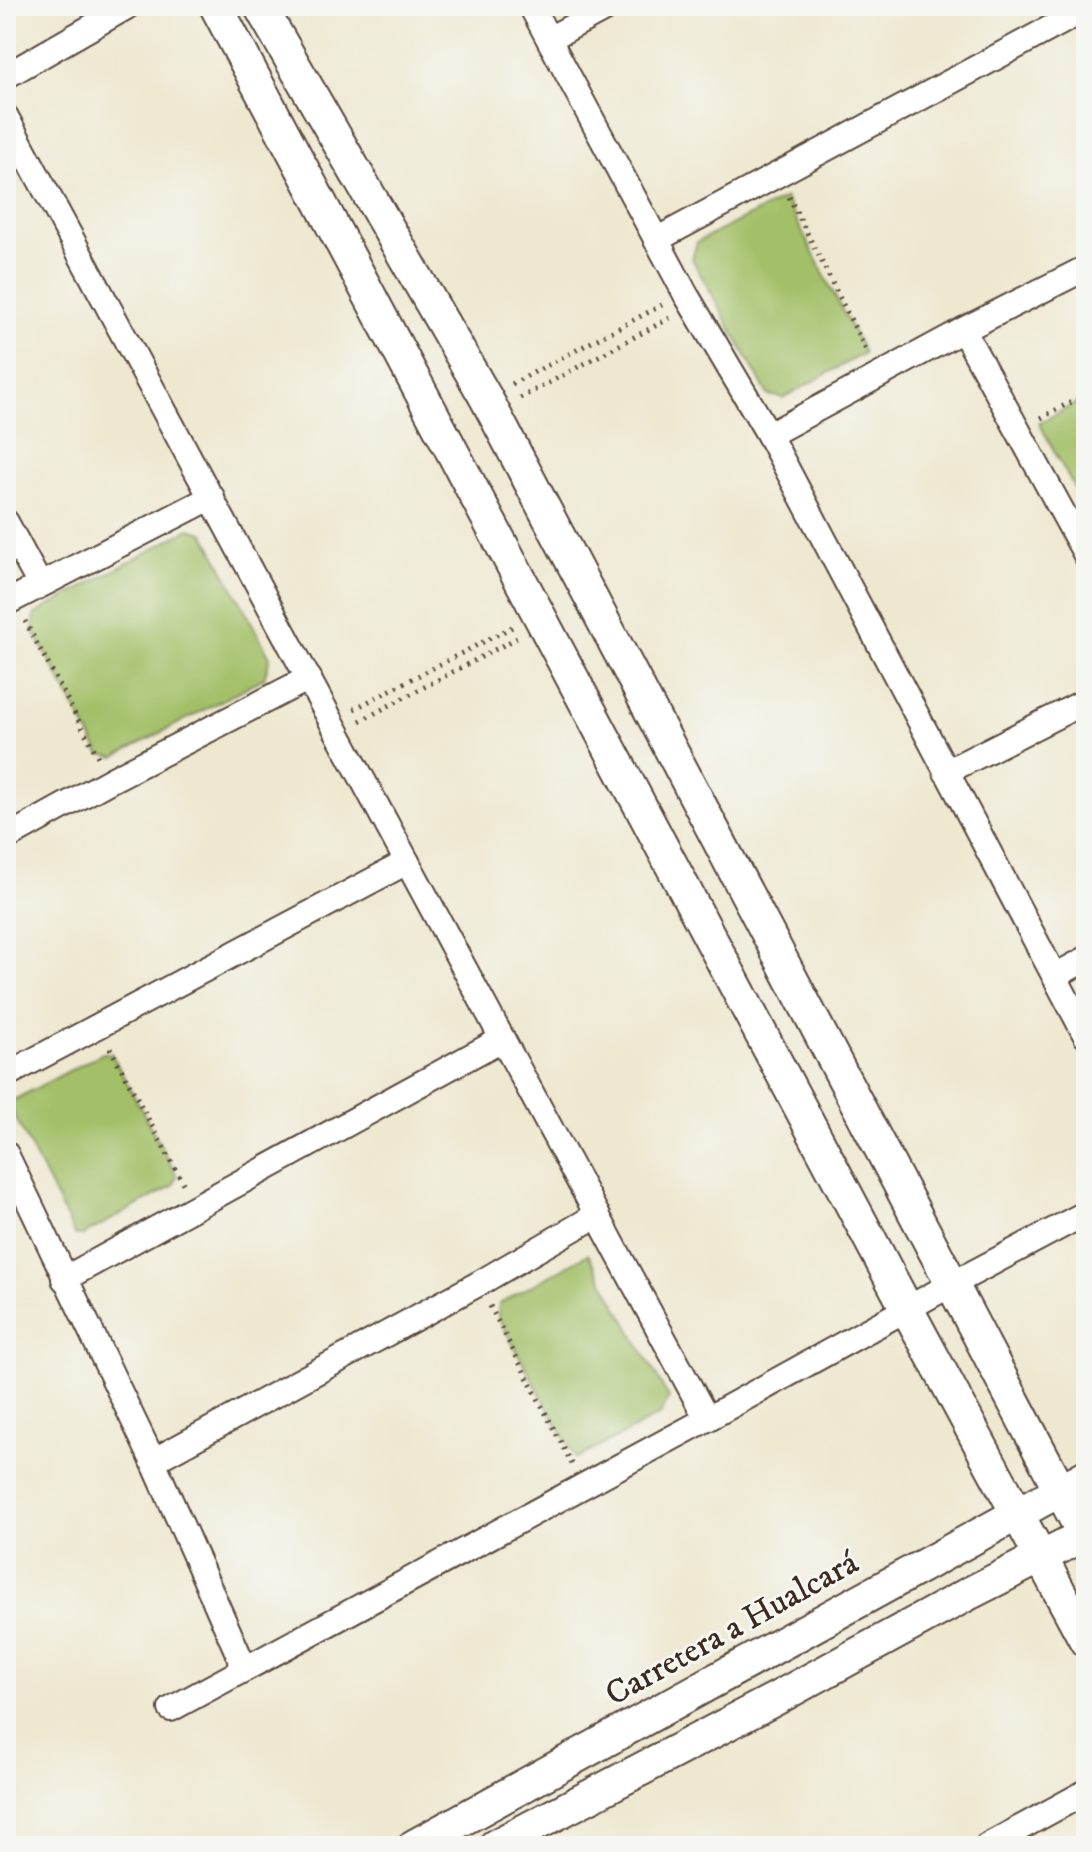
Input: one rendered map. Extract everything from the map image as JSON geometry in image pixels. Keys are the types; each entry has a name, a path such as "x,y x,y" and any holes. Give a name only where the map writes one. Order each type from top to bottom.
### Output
{"street":[{"path":"6,76 128,6"},
{"path":"216,6 1086,1641"},
{"path":"260,6 489,405 952,1284 1073,1484 1085,1536 968,1594 495,1846"},
{"path":"531,6 688,299 769,435 1086,1036"},
{"path":"549,39 610,6"},
{"path":"656,240 1086,9"},
{"path":"6,117 707,1419"},
{"path":"769,435 963,330 1086,268"},
{"path":"963,330 1086,555"},
{"path":"9,601 212,497"},
{"path":"6,522 40,585"},
{"path":"6,838 309,678"},
{"path":"946,772 1086,701"},
{"path":"6,1075 407,862"},
{"path":"1055,976 1086,959"},
{"path":"64,1279 502,1039"},
{"path":"6,1154 153,1461 245,1669"},
{"path":"171,1709 1086,1213"},
{"path":"153,1461 478,1284 597,1215"},
{"name":"Carretera a Hualcará","path":"414,1846 1073,1484"},
{"path":"987,1846 1086,1792"}],"path":[{"path":"777,175 879,376"},
{"path":"489,405 688,299"},
{"path":"489,405 688,299"},
{"path":"1017,431 1086,394"},
{"path":"9,601 111,780"},
{"path":"335,727 540,619"},
{"path":"335,727 540,619"},
{"path":"98,1026 195,1207"},
{"path":"478,1284 584,1485"}],"green space":[{"path":"785,198 864,353 783,398 768,395 692,259 697,242"},
{"path":"1086,398 1086,510 1039,423"},
{"path":"189,529 204,533 270,657 264,678 115,757 100,754 33,630 35,614"},
{"path":"103,1053 111,1053 177,1176 173,1186 83,1235 75,1235 8,1103"},
{"path":"588,1254 669,1398 660,1415 576,1459 498,1317 499,1304"}]}
